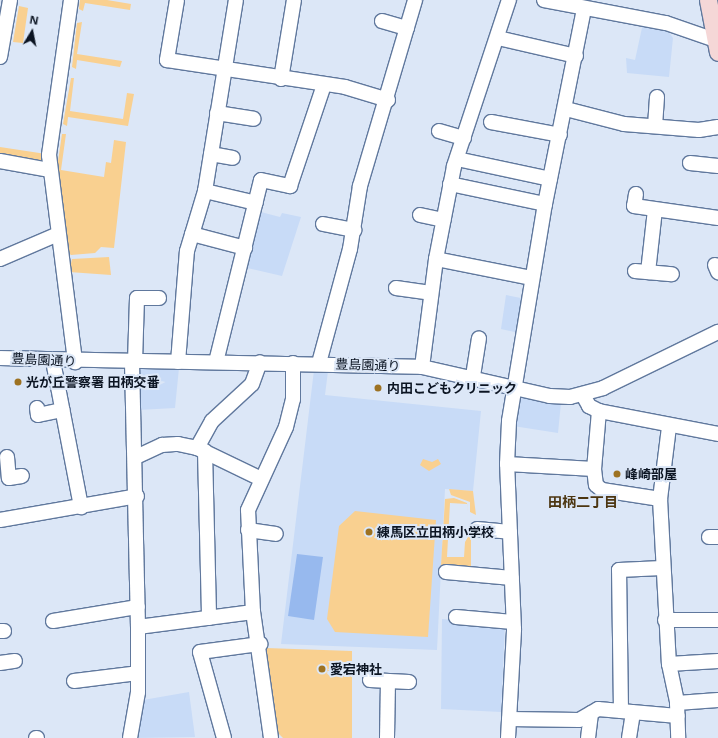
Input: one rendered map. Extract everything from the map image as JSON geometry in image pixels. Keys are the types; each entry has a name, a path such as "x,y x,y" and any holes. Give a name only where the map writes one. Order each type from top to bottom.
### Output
{"main road":[{"path":"708,0 717,44"}],"street":[{"path":"0,57 10,0"},
{"path":"71,0 52,130 50,170 75,362"},
{"path":"177,0 167,60 281,79 346,87 388,100"},
{"path":"178,362 187,251 205,190 236,0"},
{"path":"281,79 294,0"},
{"path":"319,363 354,230 360,186 388,100 415,0"},
{"path":"422,367 436,259 450,184 457,158 510,0"},
{"path":"544,0 580,5 666,23 717,44"},
{"path":"508,738 514,622 507,464 513,386 545,204 576,56 580,5"},
{"path":"382,21 407,28"},
{"path":"498,38 576,56"},
{"path":"216,362 261,180 290,186 324,85"},
{"path":"655,126 657,98"},
{"path":"566,109 624,124 699,130 718,127"},
{"path":"217,112 254,119"},
{"path":"491,122 560,135"},
{"path":"439,131 464,138"},
{"path":"211,154 234,158"},
{"path":"457,158 550,179"},
{"path":"0,161 50,170"},
{"path":"690,163 718,166"},
{"path":"450,184 545,204"},
{"path":"205,190 256,203"},
{"path":"636,194 634,206 718,218"},
{"path":"655,210 642,271 672,274"},
{"path":"420,215 443,220"},
{"path":"324,224 354,230"},
{"path":"0,259 58,234"},
{"path":"192,234 245,248"},
{"path":"436,259 532,278"},
{"path":"396,288 431,293"},
{"path":"130,738 138,673 137,496 134,362 138,298 159,298"},
{"name":"豊島園通り","path":"0,358 75,362 260,362 422,367 473,376 550,396 583,395 718,332"},
{"path":"473,376 479,338"},
{"path":"53,361 81,507"},
{"path":"209,618 201,449 212,421 252,384 260,362"},
{"path":"271,738 260,644 253,612 248,510 261,478 286,427 293,398 293,363"},
{"path":"583,395 589,406 599,411 669,427 718,434"},
{"path":"37,408 38,415 62,410"},
{"path":"599,411 594,469 596,485 602,490 660,499"},
{"path":"669,427 660,499 662,568 668,664 678,710 678,738"},
{"path":"136,457 162,445 201,449 261,478"},
{"path":"9,457 9,478 22,476"},
{"path":"507,464 594,469"},
{"path":"0,520 137,496"},
{"path":"477,529 510,532"},
{"path":"248,530 276,534"},
{"path":"629,738 619,570 662,568"},
{"path":"446,572 512,578"},
{"path":"54,621 138,607"},
{"path":"138,627 253,612"},
{"path":"456,617 514,622"},
{"path":"665,620 718,620"},
{"path":"224,738 200,652 260,644"},
{"path":"0,663 15,661"},
{"path":"668,664 718,661"},
{"path":"74,681 138,673"},
{"path":"370,680 409,682"},
{"path":"387,738 388,681"},
{"path":"509,720 579,720 598,709 627,712 678,710 718,700"},
{"path":"588,738 591,713"}],"shaded area":[{"path":"80,0 107,0 131,4 130,10 85,3 83,11 79,9"},
{"path":"19,6 28,8 23,43 13,42"},
{"path":"82,22 77,54 122,61 120,67 77,60 76,69 72,67 77,23"},
{"path":"643,23 666,28 673,38 669,77 627,73 626,58 635,60"},
{"path":"71,78 74,78 70,111 123,119 127,93 134,94 128,126 68,117 67,126 63,124"},
{"path":"62,134 66,134 61,170 104,177 106,162 111,163 114,140 126,142 114,248 101,247 95,253 71,255 65,250 56,175"},
{"path":"0,147 46,154 44,166 0,158"},
{"path":"257,211 280,217 282,213 301,217 282,276 243,267"},
{"path":"109,257 111,275 69,272 72,259"},
{"path":"506,295 521,298 519,333 501,329"},
{"path":"135,368 179,368 175,408 138,410"},
{"name":"練馬区立田柄小学校","path":"314,370 328,371 325,395 481,411 473,491 445,489 437,650 281,644"},
{"path":"521,396 561,403 558,433 513,426 517,399"},
{"path":"423,459 432,462 438,459 441,464 429,471 420,465"},
{"path":"449,489 473,491 476,515 470,512 470,502 451,495"},
{"path":"454,498 467,503 468,513 467,504 450,503 447,557 464,557 465,542 471,532 471,569 441,565 445,499"},
{"path":"355,511 436,520 428,637 335,632 327,619 339,526"},
{"path":"442,619 505,624 501,712 441,709"},
{"path":"266,648 352,651 352,738 283,738 275,730"},
{"path":"189,692 195,737 136,738 143,700"}],"water":[{"path":"297,554 323,557 314,620 288,616"}],"place":[{"name":"光が丘警察署 田柄交番","path":"18,382"},
{"name":"内田こどもクリニック","path":"378,388"},
{"name":"峰崎部屋","path":"617,474"},
{"name":"練馬区立田柄小学校","path":"369,532"},
{"name":"愛宕神社","path":"322,669"}],"district":[{"name":"田柄二丁目","path":"583,502"}]}
